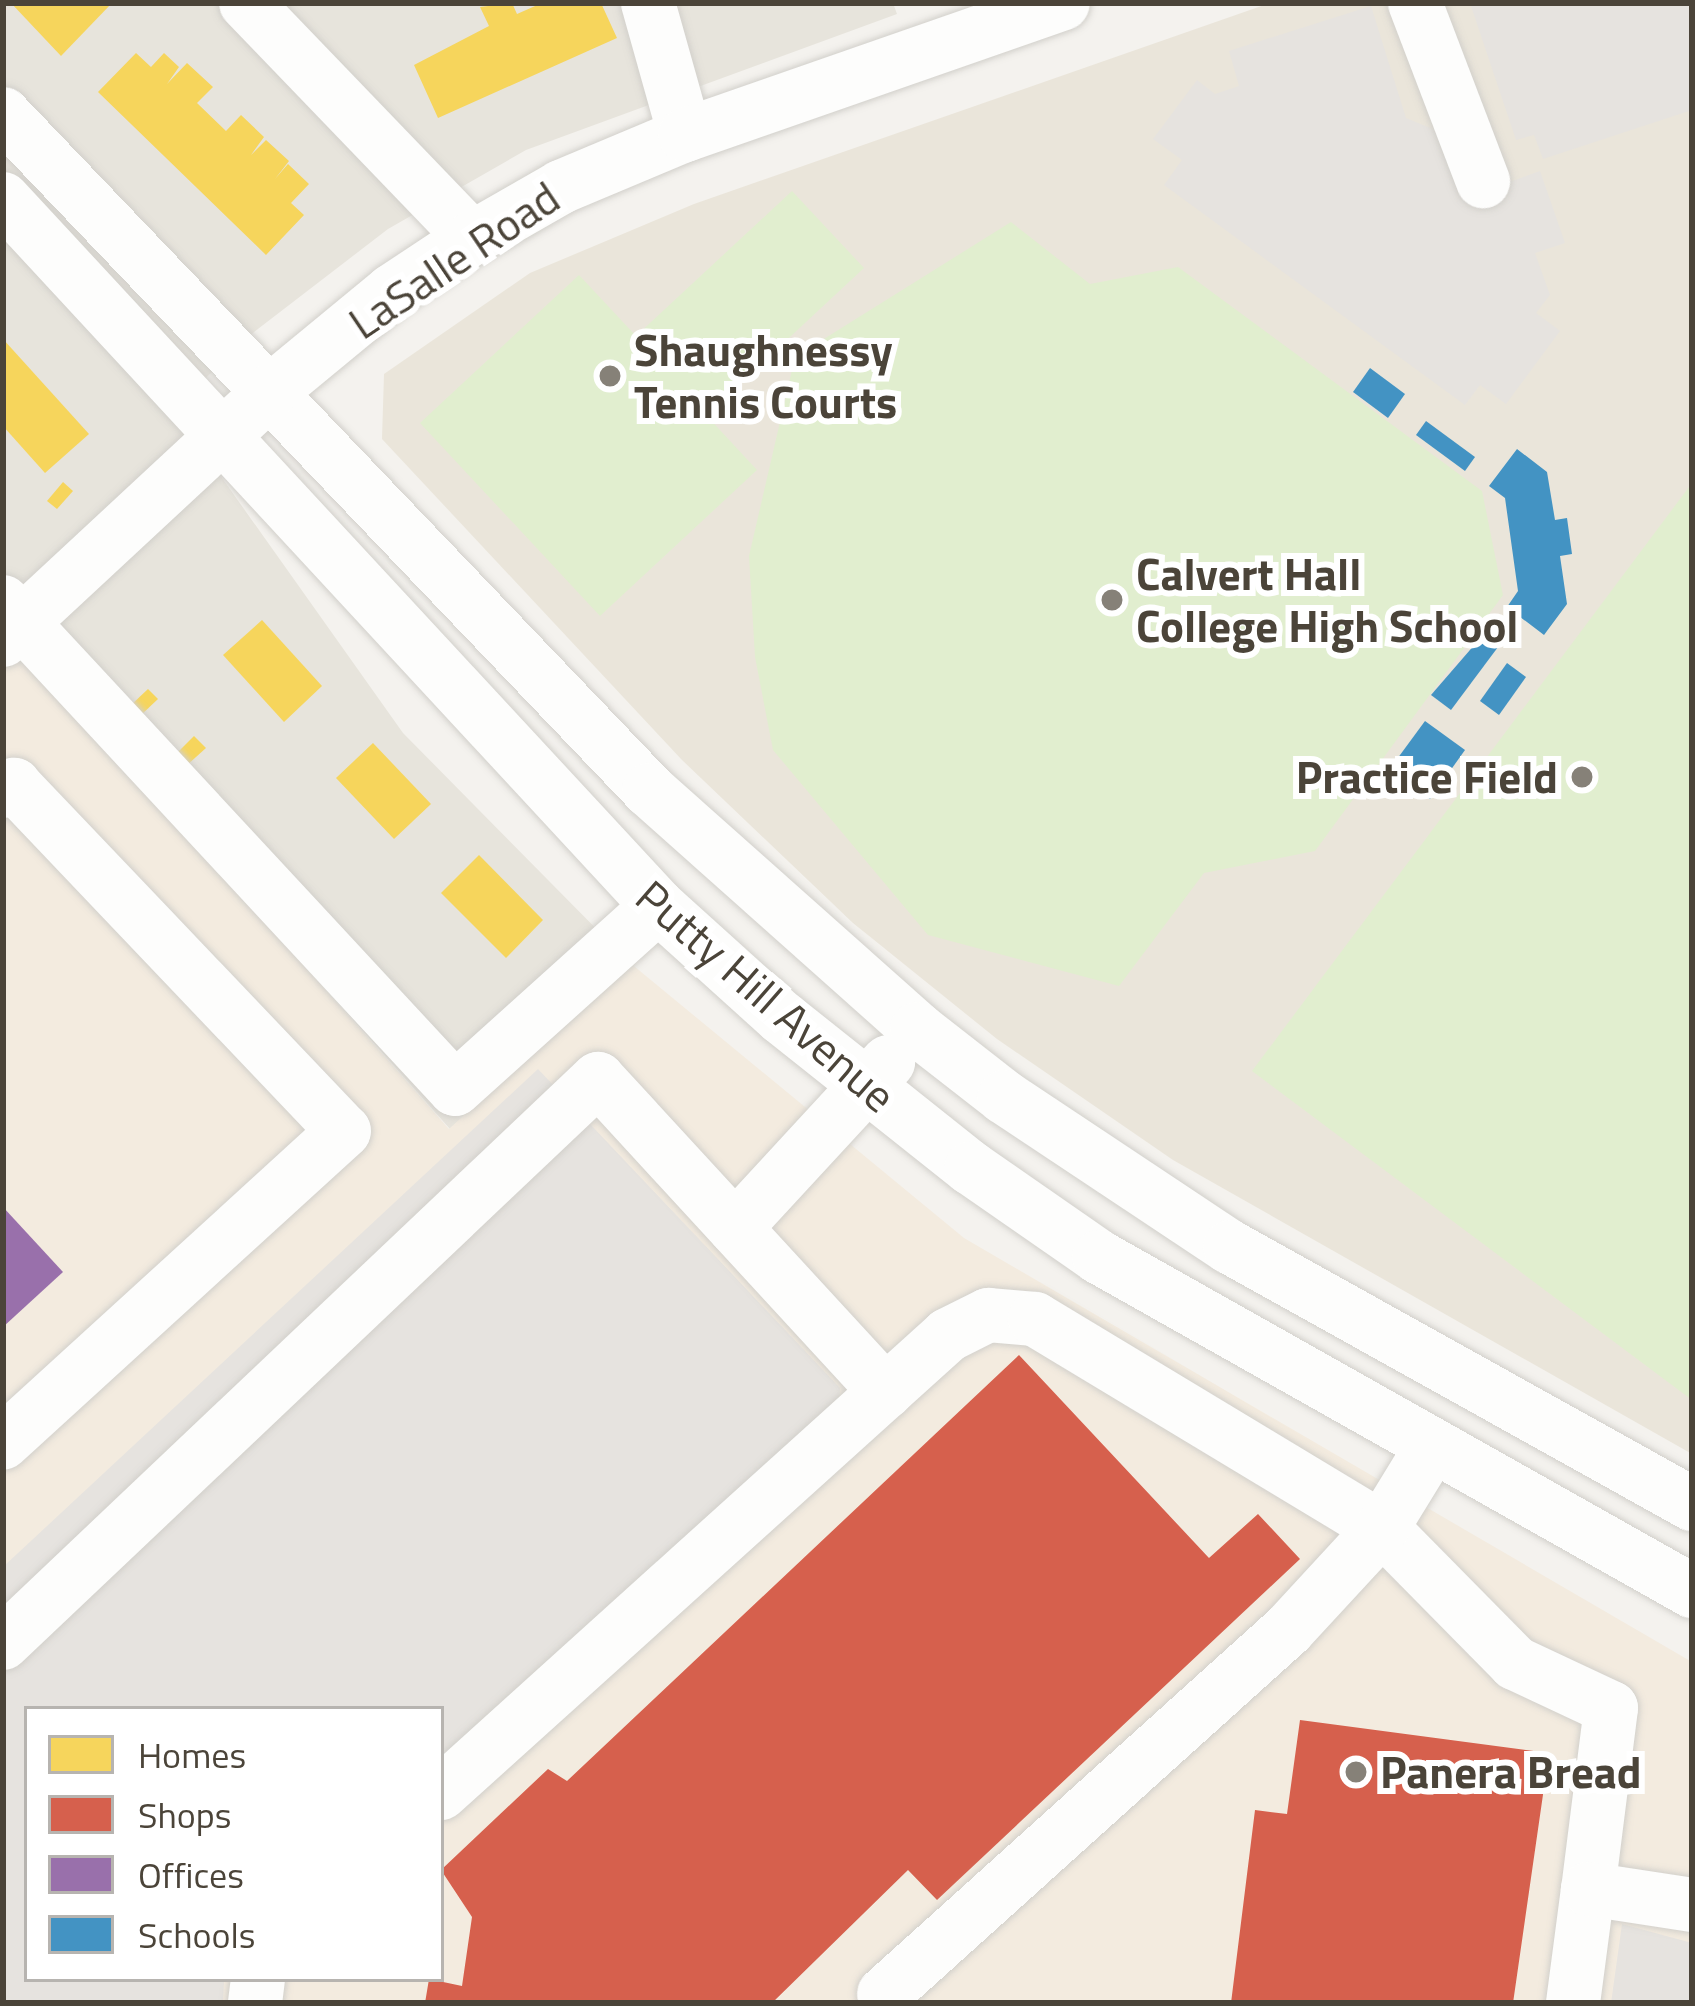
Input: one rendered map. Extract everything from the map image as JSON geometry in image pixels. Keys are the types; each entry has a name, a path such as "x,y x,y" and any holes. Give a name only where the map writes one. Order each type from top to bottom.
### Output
{"street":[{"path":"246,3 472,238"},
{"path":"648,3 686,135"},
{"name":"LaSalle Road","path":"10,622 227,435 272,390 392,291 472,238 561,187 945,22 1063,3"},
{"path":"1415,3 1483,181"},
{"name":"Putty Hill Avenue","path":"3,114 272,390 649,790 917,1029 1004,1097 1230,1247 1692,1504"},
{"name":"Putty Hill Avenue","path":"3,199 227,435 658,906 865,1086 1099,1257 1692,1592"},
{"path":"10,622 454,1089 658,906"},
{"path":"3,790 14,785 344,1131 3,1442"},
{"path":"735,1228 917,1029"},
{"path":"3,1643 598,1079 886,1392"},
{"path":"444,1790 948,1335 988,1315 1035,1318 1382,1528 1515,1663 1611,1708 1573,2003"},
{"path":"884,1994 1288,1630 1382,1528 1431,1448"},
{"path":"1588,1889 1692,1905"}],"shaded area":[{"path":"3,3 893,3 897,14 526,150 388,229 254,332 173,409 403,733 629,962 450,1129 3,626"},
{"name":"Calvert Hall College High School","path":"1270,3 1692,3 1692,1454 1173,1160 997,1039 853,923 682,760 382,439 384,374 530,273 694,204"},
{"path":"1470,3 1692,3 1692,110 1543,159 1534,135 1516,140"},
{"path":"1371,6 1406,118 1440,132 1507,183 1540,171 1565,243 1535,253 1550,295 1536,313 1560,331 1506,404 1480,385 1465,405 1164,185 1182,160 1153,139 1197,80 1215,94 1239,86 1229,51"},
{"path":"3,626 449,1129 629,962 964,1238 1692,1662 1692,2003 3,2003"},
{"path":"538,1069 840,1388 839,1405 444,1770 444,1706 24,1706 24,1982 224,1982 223,2003 3,2003 3,1567"},
{"path":"1622,1924 1692,1943 1692,2003 1611,2003"}],"green space":[{"name":"Shaughnessy Tennis Courts","path":"792,191 864,268 706,415 757,470 600,616 420,423 579,275 636,336"},
{"path":"1011,222 1090,284 1178,267 1482,491 1503,595 1315,851 1204,873 1119,986 928,935 773,750 755,657 749,556 795,357"},
{"name":"Practice Field","path":"1692,483 1692,1400 1252,1071"}],"building: Homes":[{"path":"11,3 112,3 61,56"},
{"path":"512,3 517,14 542,3 601,3 617,38 438,118 414,65 489,26 480,7"},
{"path":"136,53 151,67 164,53 179,67 167,84 187,63 213,87 197,103 226,131 241,115 264,137 251,155 266,140 289,161 275,179 288,164 309,184 291,203 304,215 266,255 98,92"},
{"path":"3,339 89,434 45,473 3,426"},
{"path":"63,482 73,491 57,509 47,501"},
{"path":"262,620 322,686 284,722 223,655"},
{"path":"148,689 158,699 140,716 130,706"},
{"path":"194,736 206,748 186,766 175,755"},
{"path":"373,743 431,804 394,839 336,778"},
{"path":"479,855 543,920 506,958 441,893"}],"building: Shops":[{"path":"1019,1355 1209,1558 1258,1514 1300,1559 937,1900 908,1870 772,2003 425,2003 428,1982 462,1986 472,1917 444,1875 444,1867 548,1769 567,1781"},
{"path":"1300,1720 1549,1753 1513,2003 1231,2003 1255,1810 1287,1814"}],"building: Offices":[{"path":"3,1207 63,1272 3,1327"}],"building: Schools":[{"path":"1370,368 1405,394 1388,418 1353,392"},
{"path":"1426,421 1475,457 1465,471 1416,435"},
{"path":"1517,449 1547,472 1555,520 1567,518 1572,554 1560,556 1567,604 1544,635 1507,607 1518,591 1505,498 1489,486"},
{"path":"1489,628 1504,639 1451,710 1431,695"},
{"path":"1507,663 1526,677 1499,715 1480,701"},
{"path":"1425,721 1465,750 1430,799 1389,770"}],"place":[{"name":"Shaughnessy Tennis Courts","path":"610,376"},
{"name":"Calvert Hall College High School","path":"1112,600"},
{"name":"Practice Field","path":"1582,777"},
{"name":"Panera Bread","path":"1356,1772"}]}
